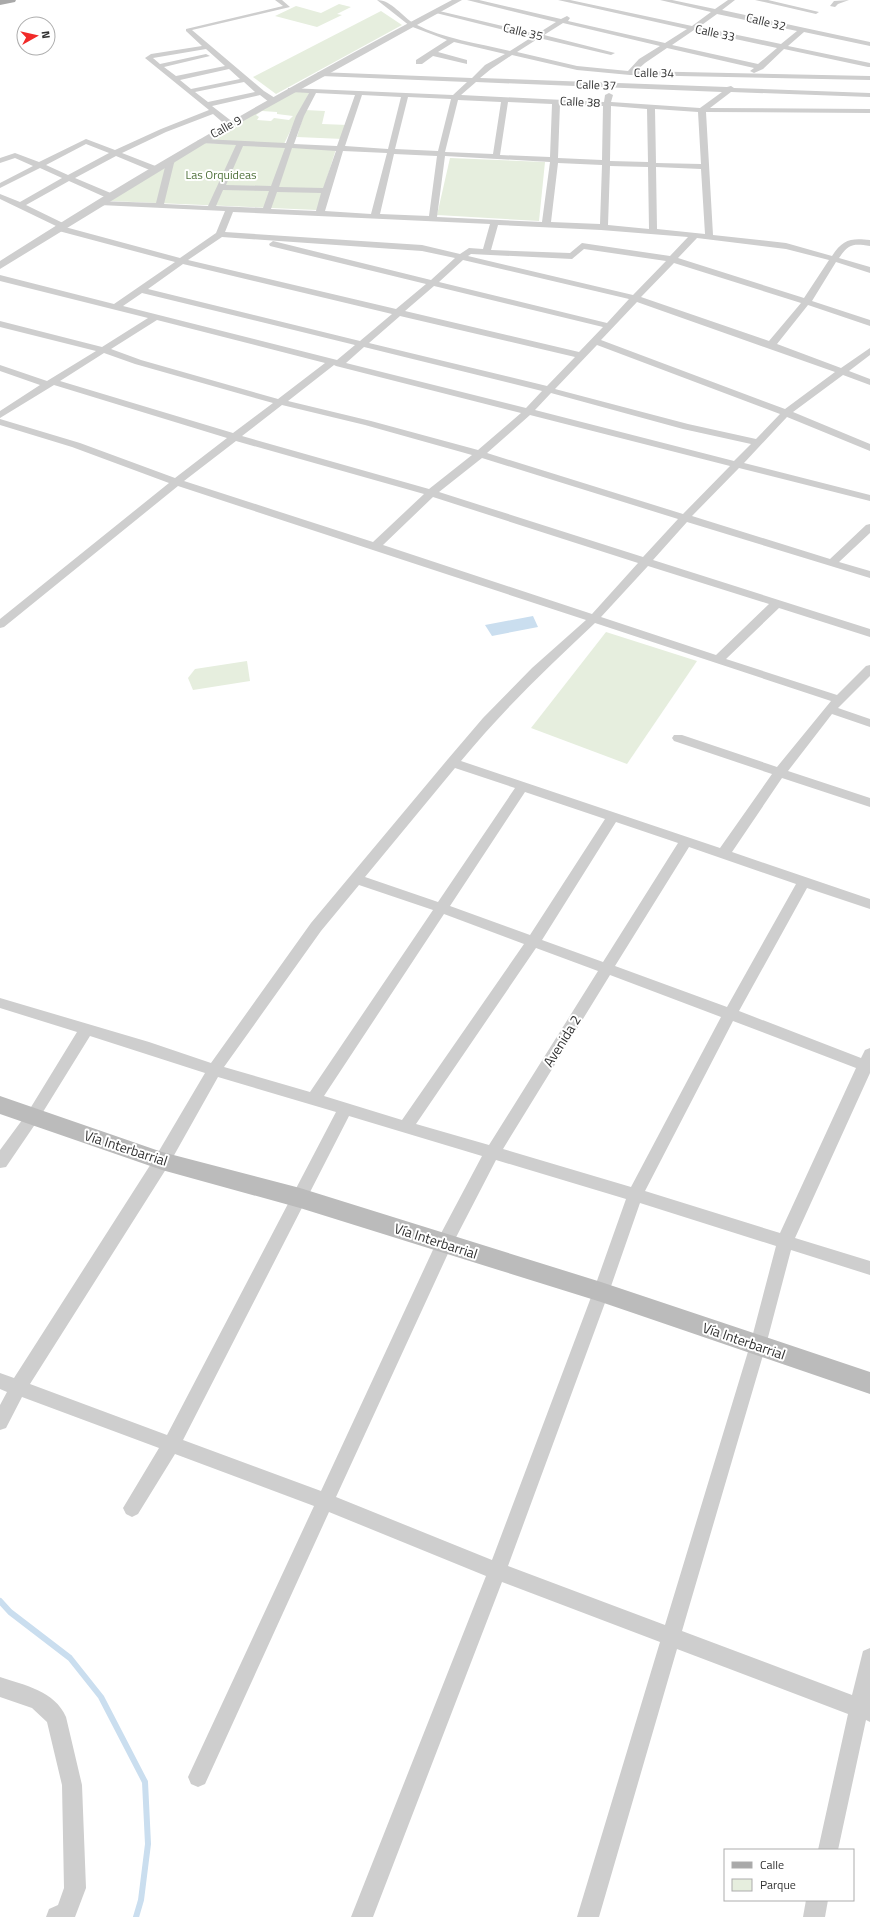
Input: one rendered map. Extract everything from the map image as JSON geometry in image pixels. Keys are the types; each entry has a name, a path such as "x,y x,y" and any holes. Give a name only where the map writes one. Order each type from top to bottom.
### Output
{"main road":[{"path":"0,2 11,0"},
{"name":"Vía Interbarrial","path":"0,1105 162,1161 300,1198 601,1292 870,1383"}],"street":[{"path":"272,100 244,80 188,29 287,7 278,0"},
{"name":"Calle 34","path":"380,0 412,25 452,40 577,68 626,73 747,75 850,94 870,78"},
{"name":"Calle 9","path":"0,266 60,227 201,141 272,100 458,0"},
{"name":"Calle 34","path":"470,0 760,66"},
{"name":"Calle 33","path":"561,0 869,64"},
{"path":"433,219 442,154 454,97 488,67 596,0"},
{"name":"Calle 32","path":"663,0 870,44"},
{"path":"604,227 607,104 612,86 642,61 693,28 732,0"},
{"path":"758,0 816,12"},
{"path":"833,6 836,2 846,0"},
{"name":"Calle 35","path":"435,12 611,53"},
{"path":"708,236 702,110 760,66 802,30"},
{"path":"419,62 452,40"},
{"path":"206,46 149,57 214,112 231,124"},
{"path":"432,53 464,62"},
{"path":"159,66 214,54"},
{"path":"850,94 869,64"},
{"path":"174,79 230,67"},
{"name":"Calle 37","path":"321,74 870,95"},
{"path":"190,91 244,80"},
{"name":"Calle 38","path":"291,90 556,101 702,110 850,94 870,111"},
{"path":"266,211 300,116 314,91"},
{"path":"206,105 261,93"},
{"path":"320,213 340,148 359,94"},
{"path":"375,216 405,95"},
{"path":"496,157 505,100"},
{"path":"546,225 554,160 556,101"},
{"path":"651,107 653,231"},
{"path":"19,206 113,153 188,120 214,112"},
{"path":"0,186 86,141 155,169"},
{"path":"201,141 289,147 340,148 705,167"},
{"path":"211,208 240,144"},
{"path":"0,162 15,155 110,196"},
{"path":"159,206 171,159"},
{"path":"221,187 326,192"},
{"path":"0,196 60,227 182,261 582,356"},
{"path":"100,203 604,227 653,231 767,243 836,259 870,270"},
{"path":"116,307 220,234 230,210"},
{"path":"486,252 496,222"},
{"path":"220,234 245,237 422,248 462,257 634,298 771,345 870,382"},
{"path":"375,546 431,493 480,454 528,412 596,342 634,298 695,235"},
{"path":"245,237 609,326"},
{"path":"771,345 807,301 845,244 852,242 870,243"},
{"path":"0,625 176,482 280,402 362,344 469,251 572,256 582,246 671,259 807,301 870,323"},
{"path":"0,278 528,412 738,463 870,498"},
{"path":"141,290 550,390 687,427 757,442"},
{"path":"0,415 154,318"},
{"path":"0,324 104,350 138,362 280,402 368,423 480,454 870,575"},
{"path":"596,342 786,413 870,448"},
{"path":"0,1422 18,1388 162,1161 214,1070 316,927 492,715 536,671 594,618 685,518 786,413 870,351"},
{"path":"0,368 431,493 870,633"},
{"path":"0,422 76,445 176,482 719,659 834,704 870,723"},
{"path":"832,563 870,527"},
{"path":"719,659 777,603"},
{"path":"724,854 780,773 834,704 870,669"},
{"path":"678,738 870,803"},
{"path":"452,762 870,904"},
{"path":"313,1100 522,787"},
{"path":"406,1126 533,942 613,816"},
{"name":"Avenida 2","path":"198,1777 444,1244 492,1153 686,841"},
{"path":"356,879 441,908 730,1014 868,1062 785,1241 758,1345 588,1917"},
{"path":"362,1917 496,1571 601,1292 634,1194 730,1014 804,881"},
{"path":"0,1003 345,1110 406,1126 492,1153 634,1194 870,1268"},
{"path":"0,1162 33,1116 86,1029"},
{"path":"132,1508 170,1445 345,1110"},
{"path":"0,1381 326,1502 496,1571 865,1710"},
{"path":"828,1849 865,1710 870,1658"},
{"path":"0,1686 38,1700 56,1717 64,1744 72,1785 75,1888 66,1912 57,1917"},
{"path":"814,1917 817,1901"}],"green space":[{"path":"339,4 351,7 337,14 342,15 317,27 275,16 296,6 321,13"},
{"path":"381,11 402,25 276,94 253,77"},
{"path":"290,91 310,91 283,146 204,141","holes":["262,111 277,112 277,114 293,116 289,120 274,118 271,121 257,120 259,117 256,115"]},
{"path":"305,110 325,111 322,124 348,125 343,139 297,137"},
{"name":"Las Orquideas","path":"205,143 336,149 317,210 110,201"},
{"path":"450,158 545,162 539,221 437,215"},
{"path":"606,632 697,661 627,764 531,728"},
{"path":"247,661 250,681 193,690 188,678 195,669"}],"water":[{"path":"533,616 538,627 492,636 485,625"}],"waterway":[{"path":"0,1601 10,1612 70,1658 101,1697 145,1782 148,1844 141,1900 136,1917"}]}
